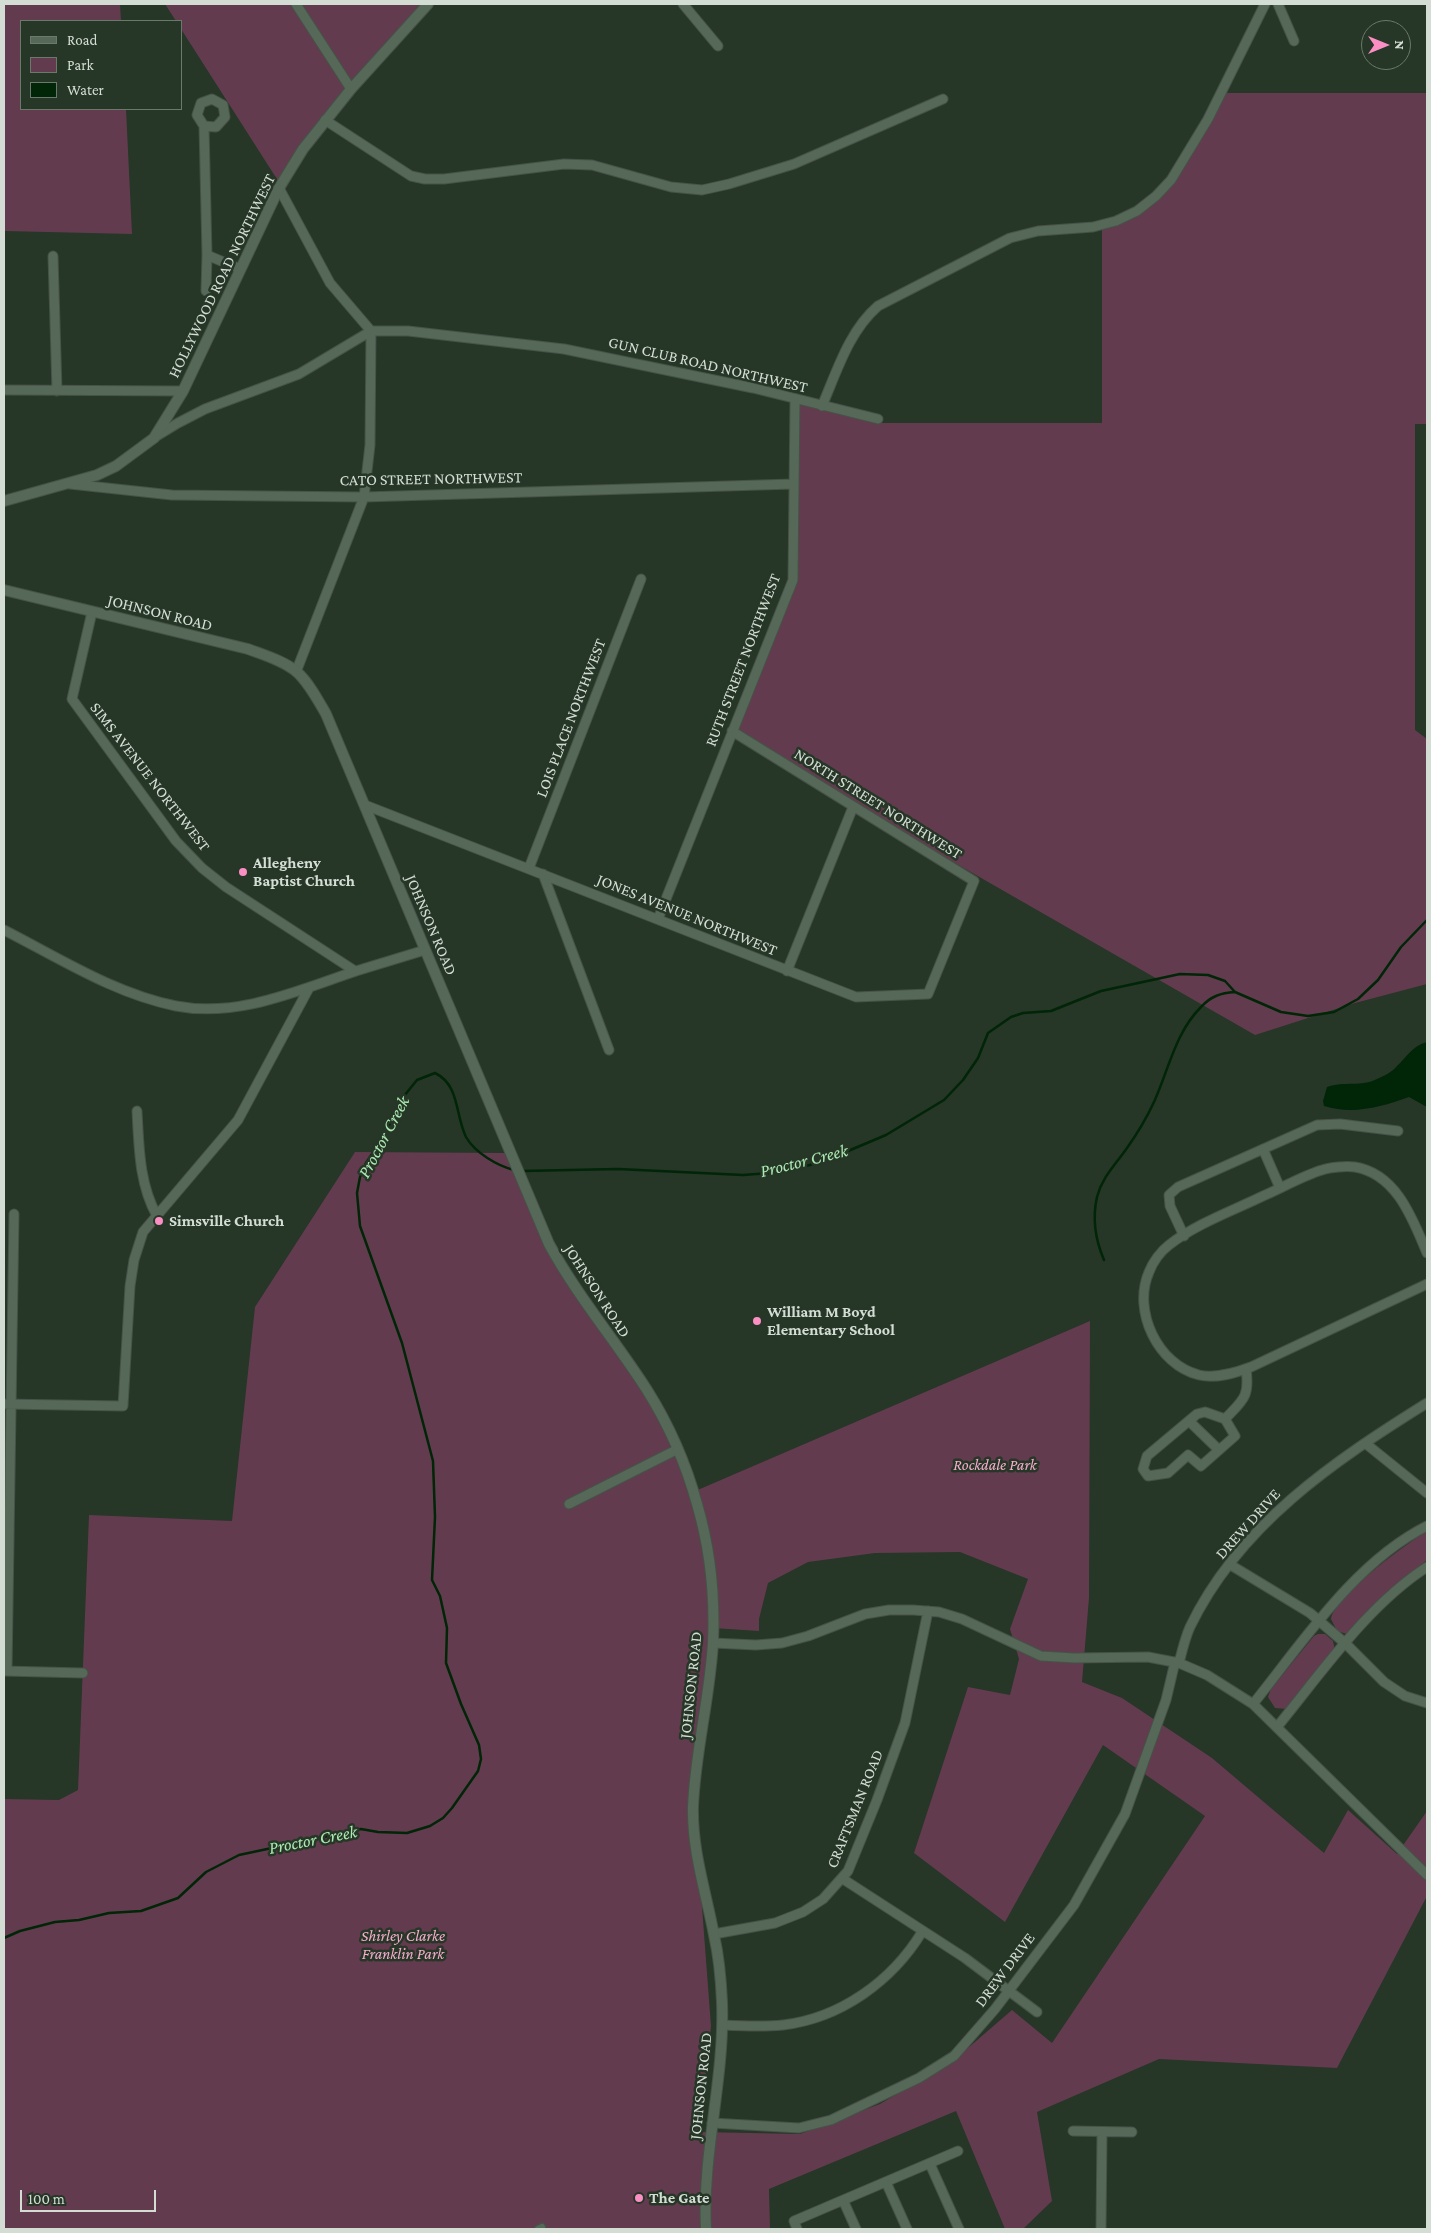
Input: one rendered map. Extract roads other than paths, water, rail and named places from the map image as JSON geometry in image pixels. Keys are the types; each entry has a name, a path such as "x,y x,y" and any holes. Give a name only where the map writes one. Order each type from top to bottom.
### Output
{"street":[{"path":"296,4 351,89"},
{"name":"HOLLYWOOD ROAD NORTHWEST","path":"4,501 97,475 116,466 154,438 183,391 279,188 303,148 351,89 428,4"},
{"path":"683,4 718,46"},
{"name":"GUN CLUB ROAD NORTHWEST","path":"371,331 408,331 564,349 753,388 822,406 855,331 865,317 878,306 1010,238 1038,231 1093,227 1116,221 1137,210 1156,196 1171,180 1208,118 1265,4"},
{"path":"1278,4 1294,41"},
{"path":"325,120 411,176 425,179 444,179 564,164 592,165 671,186 702,190 729,184 794,164 943,99"},
{"path":"204,126 206,291"},
{"path":"279,188 330,283 371,331 370,445 364,497 296,672"},
{"path":"207,255 240,269"},
{"path":"53,256 57,391"},
{"path":"154,438 178,423 205,410 299,374 371,331"},
{"path":"4,390 183,391"},
{"name":"RUTH STREET NORTHWEST","path":"658,919 793,580 795,400"},
{"path":"822,406 878,419"},
{"name":"CATO STREET NORTHWEST","path":"70,484 172,494 364,497 794,484"},
{"name":"LOIS PLACE NORTHWEST","path":"530,868 642,579"},
{"name":"JOHNSON ROAD","path":"4,590 248,649 273,659 296,672 313,692 326,714 365,805 549,1244 578,1294 647,1390 678,1449 697,1503 707,1546 713,1597 713,1643 693,1810 696,1856 714,1934 720,1977 722,2025 705,2202 706,2229"},
{"name":"SIMS AVENUE NORTHWEST","path":"92,612 72,699 111,753 176,841 202,868 226,886 355,971"},
{"name":"NORTH STREET NORTHWEST","path":"732,731 974,881 958,918"},
{"name":"JONES AVENUE NORTHWEST","path":"365,805 856,997 928,994 958,918"},
{"path":"786,971 853,807"},
{"path":"543,874 609,1050"},
{"path":"4,930 107,982 142,996 177,1006 218,1008 262,1002 425,950"},
{"path":"7,1404 123,1406 130,1286 134,1260 142,1232 238,1120 309,988"},
{"path":"136,1110 141,1165 150,1203 157,1216"},
{"path":"1184,1236 1170,1206 1169,1195 1178,1187 1263,1148 1326,1123 1398,1131"},
{"path":"1263,1148 1280,1188"},
{"path":"1427,1253 1402,1200 1392,1188 1376,1176 1356,1167 1322,1170 1189,1231 1168,1245 1156,1259 1148,1273 1144,1294 1145,1312 1159,1347 1172,1362 1200,1375 1220,1375 1246,1369 1427,1284"},
{"path":"14,1214 7,1404 5,1671 83,1673"},
{"path":"1225,1419 1243,1399 1249,1387 1246,1369"},
{"name":"DREW DRIVE","path":"712,2123 799,2128 830,2120 920,2078 954,2056 1009,1990 1074,1904 1126,1814 1189,1628 1229,1564 1264,1523 1300,1490 1365,1443 1427,1404"},
{"path":"1205,1412 1225,1419 1235,1436 1201,1466 1188,1455 1168,1473 1148,1476 1143,1469 1147,1456 1197,1414 1205,1412"},
{"path":"1189,1421 1219,1450"},
{"path":"1365,1443 1427,1493"},
{"path":"568,1504 678,1449"},
{"path":"1253,1704 1319,1621 1365,1572 1384,1555 1427,1526"},
{"path":"1229,1564 1310,1613 1346,1644 1384,1682 1405,1696 1427,1703"},
{"path":"1277,1727 1368,1618 1404,1582 1427,1567"},
{"path":"713,1643 756,1645 782,1643 808,1636 865,1614 889,1610 928,1611 939,1612 962,1619 1041,1656 1074,1658 1148,1657 1177,1662 1207,1674 1253,1704 1427,1875"},
{"name":"CRAFTSMAN ROAD","path":"714,1934 775,1922 795,1916 823,1899 843,1879 874,1808 905,1723 928,1611"},
{"path":"843,1879 922,1932 965,1958 1037,2012"},
{"path":"722,2025 784,2024 816,2017 844,2006 866,1993 889,1974 922,1932"},
{"path":"1072,2131 1132,2132"},
{"path":"1101,2229 1102,2132"},
{"path":"797,2229 794,2221 958,2151"},
{"path":"930,2164 959,2229"},
{"path":"886,2182 906,2229"},
{"path":"843,2200 852,2228"}],"water":[{"path":"1427,1042 1427,1107 1409,1097 1367,1109 1346,1110 1324,1106 1323,1101 1327,1087 1340,1084 1365,1083 1380,1078 1393,1070 1414,1049"}],"waterway":[{"name":"Proctor Creek","path":"522,1171 618,1169 743,1175 770,1173 810,1165 886,1135 944,1100 963,1080 978,1058 988,1033 1011,1017 1023,1013 1051,1011 1101,991 1180,974 1208,975 1225,981 1235,992 1281,1012 1308,1016 1334,1012 1358,999 1378,980 1401,947 1427,920"},
{"path":"1104,1260 1098,1244 1095,1221 1095,1205 1102,1183 1148,1114 1173,1052 1192,1017 1212,998 1221,994 1235,992"},
{"name":"Proctor Creek","path":"4,1938 20,1931 55,1922 79,1920 109,1913 141,1911 178,1898 206,1872 239,1855 361,1829 378,1832 407,1833 430,1826 443,1818 452,1808 478,1771 481,1759 479,1745 446,1663 447,1628 440,1596 432,1580 435,1517 433,1461 402,1343 360,1226 357,1193 360,1177 366,1163 382,1139 404,1096 417,1080 435,1073 449,1085 456,1101 466,1137 470,1143 487,1158 514,1170"}],"place":[{"name":"Allegheny Baptist Church","path":"243,872"},
{"name":"Simsville Church","path":"159,1221"},
{"name":"William M Boyd Elementary School","path":"757,1321"},
{"name":"The Gate","path":"639,2198"}],"park label":[{"name":"Rockdale Park","path":"995,1465"},
{"name":"Shirley Clarke Franklin Park","path":"403,1945"}]}
